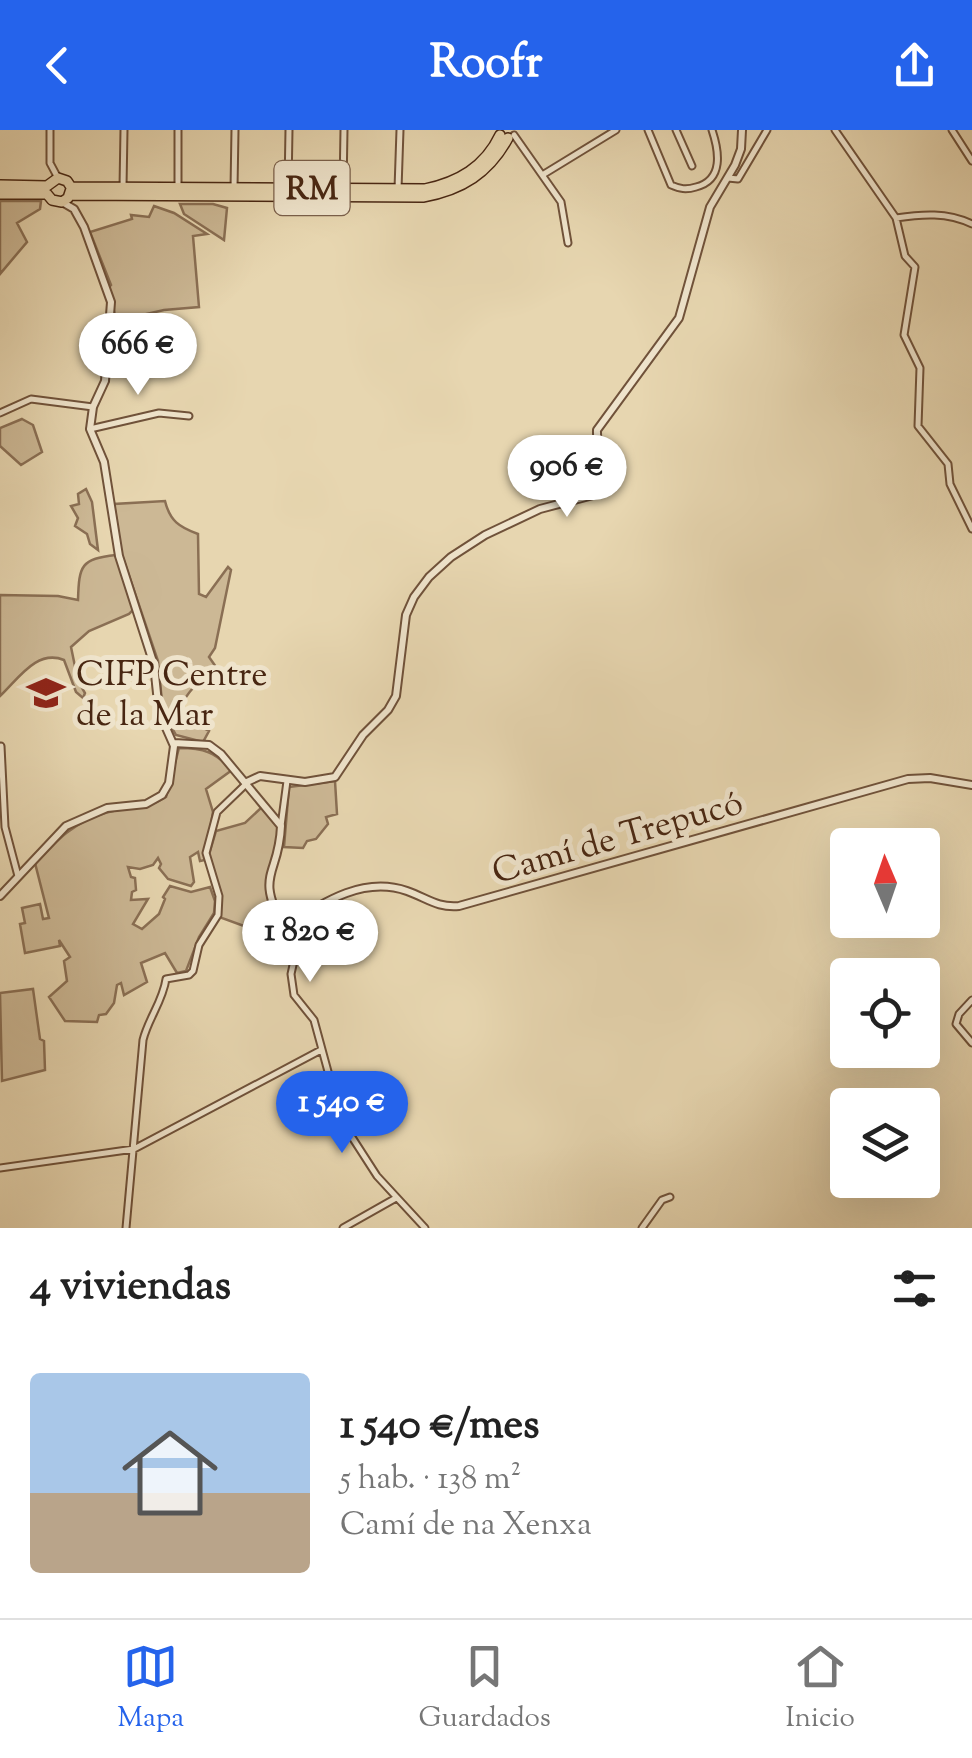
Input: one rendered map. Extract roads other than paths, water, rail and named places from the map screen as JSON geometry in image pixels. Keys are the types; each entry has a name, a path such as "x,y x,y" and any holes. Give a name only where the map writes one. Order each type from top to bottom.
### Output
{"main road":[{"name":"RM","path":"68,195 428,197 459,188 480,175 494,162 507,134"},
{"name":"RM","path":"47,190 52,200 123,187 425,189 461,177 507,134"},
{"path":"47,190 58,178 64,179 68,195"},
{"name":"RM","path":"0,186 47,190"},
{"name":"RM","path":"0,194 47,190"}],"street":[{"path":"50,130 50,164 58,178"},
{"path":"123,187 124,130"},
{"path":"178,130 178,187"},
{"path":"234,188 235,130"},
{"path":"288,188 289,130"},
{"path":"344,130 344,188"},
{"path":"398,189 400,130"},
{"path":"544,174 616,130"},
{"path":"648,130 671,185 682,189 703,185 713,177 719,160 712,130"},
{"path":"676,130 692,166"},
{"path":"126,1228 143,1040 166,980 190,975 199,944 218,915 219,896 206,854 217,812 247,782 260,776 287,781 335,777 363,734 388,710 400,681 406,616 429,577 485,535 540,509 597,494 602,487 603,468 597,430 679,318 710,207 728,178 740,149 742,130"},
{"path":"728,178 738,179 767,130"},
{"path":"835,130 896,218 905,256 915,267 904,320 907,344 920,368 918,426 948,464 950,484 972,529"},
{"path":"956,131 972,160"},
{"path":"507,134 544,174 560,202 568,243"},
{"path":"0,896 66,826 107,808 146,804 162,794 169,782 174,743 159,712 154,665 119,556 104,462 90,429 93,407 105,381 111,302 84,226 68,195"},
{"path":"896,218 924,214 959,218 972,224"},
{"path":"0,412 31,398 93,407"},
{"path":"90,429 158,413 188,416"},
{"path":"174,743 208,745 221,754 282,826"},
{"path":"0,746 5,826 18,876"},
{"name":"Camí de Trepucó","path":"284,928 344,892 390,888 406,890 443,907 459,906 908,779 972,784"},
{"path":"287,781 280,848 268,880 269,895 295,956 291,974 294,995 314,1020 348,1131 396,1198 426,1228"},
{"path":"972,1000 959,1014 956,1024 972,1044"},
{"path":"0,1168 134,1148 321,1050"},
{"path":"642,1228 662,1200 670,1197"},
{"path":"343,1228 396,1198"}],"place":[{"name":"CIFP Centre de la Mar","path":"46,693"}]}
